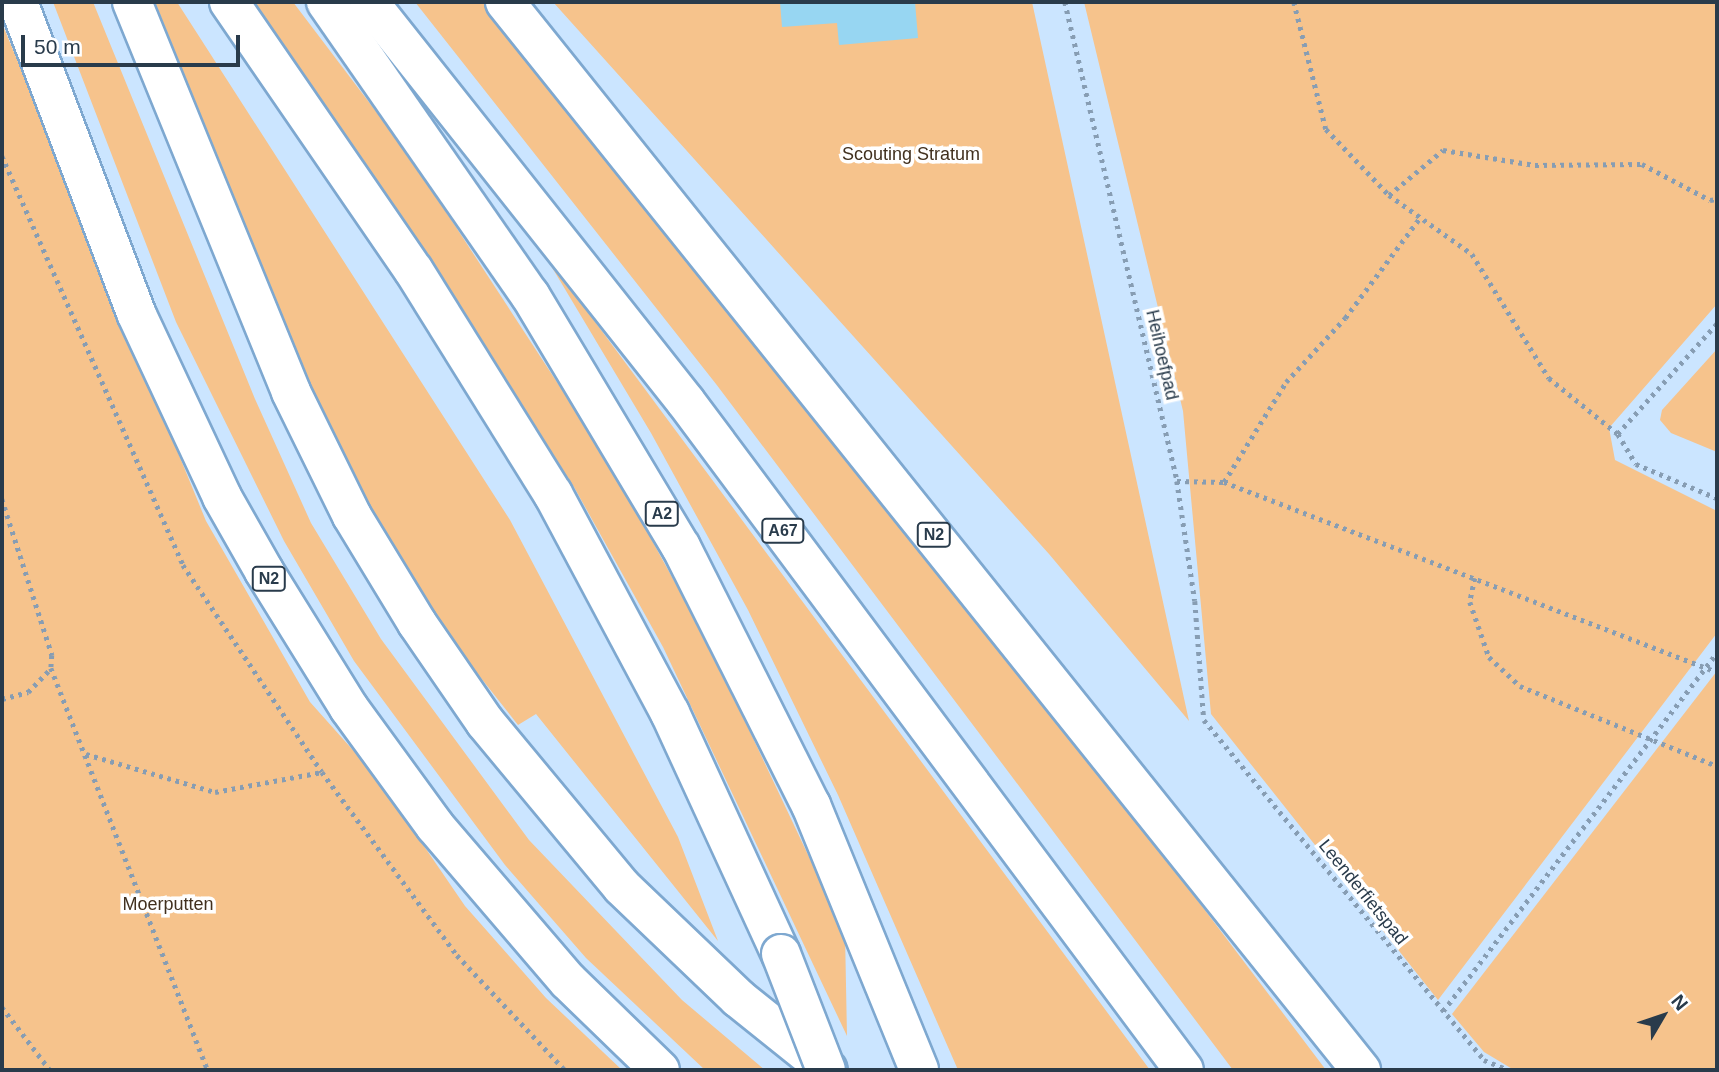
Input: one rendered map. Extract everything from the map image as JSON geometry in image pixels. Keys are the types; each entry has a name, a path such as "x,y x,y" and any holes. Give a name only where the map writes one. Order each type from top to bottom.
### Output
{"highway":[{"name":"N2","path":"18,2 136,313 222,497 264,571 349,708 435,826 568,981 660,1070"},
{"path":"132,2 291,391 352,516 417,623 485,722 622,887 738,998 827,1070"},
{"path":"229,2 421,281 553,494 670,713 781,954 827,1070"},
{"name":"A2","path":"326,2 530,295 681,547 811,805 919,1070"},
{"name":"A67","path":"369,2 686,402 1184,1070"},
{"name":"N2","path":"505,2 1362,1070"}],"path":[{"name":"Heihoefpad","path":"1065,2 1177,481 1195,601 1204,720"},
{"path":"1294,2 1326,129 1389,195 1419,219 1472,254 1549,378 1618,434 1636,464 1717,498"},
{"path":"1389,195 1443,150 1535,165 1642,164 1710,200 1717,199"},
{"path":"2,156 183,565 322,772 457,956 565,1070"},
{"path":"1224,482 1286,382 1345,318 1419,219"},
{"path":"1618,434 1717,324"},
{"path":"1177,481 1224,482 1717,672"},
{"path":"2,499 52,655 51,668 208,1070"},
{"path":"1475,579 1470,602 1489,657 1520,686 1717,766"},
{"path":"1443,1012 1717,653"},
{"path":"2,699 28,692 51,668"},
{"name":"Leenderfietspad","path":"1204,720 1484,1060 1509,1070"},
{"path":"86,754 215,792 322,772"},
{"path":"2,1007 50,1070"},
{"path":"1484,1060 1499,1070"}],"green space":[{"path":"53,2 93,2 255,399 311,523 381,639 529,840 682,1000 765,1070 705,1070 586,958 505,865 354,661 284,541 176,322"},
{"path":"155,2 177,2 510,520 678,837 718,941 536,714 518,725 428,611 368,507 310,385"},
{"path":"253,2 293,2 409,155 609,462 707,641 845,933 847,1036 663,647 574,487"},
{"path":"415,2 482,2 532,60 1198,901 1326,1070 1233,1070 716,384"},
{"name":"Scouting Stratum","path":"553,2 1032,2 1189,721 1049,554"},
{"path":"1084,2 1717,2 1717,304 1609,428 1615,460 1717,511 1717,633 1438,1000 1211,714 1183,411"},
{"name":"Moerputten","path":"2,23 206,521 310,702 376,776 465,906 546,998 622,1070 2,1070"},
{"path":"541,249 1150,1070 958,1070 838,795 748,610 651,433"},
{"path":"1717,349 1717,452 1671,433 1660,420 1662,410"},
{"path":"1717,671 1717,1070 1514,1070 1484,1052 1452,1014"}],"building":[{"path":"780,2 915,2 918,38 839,45 837,23 782,27"}]}
